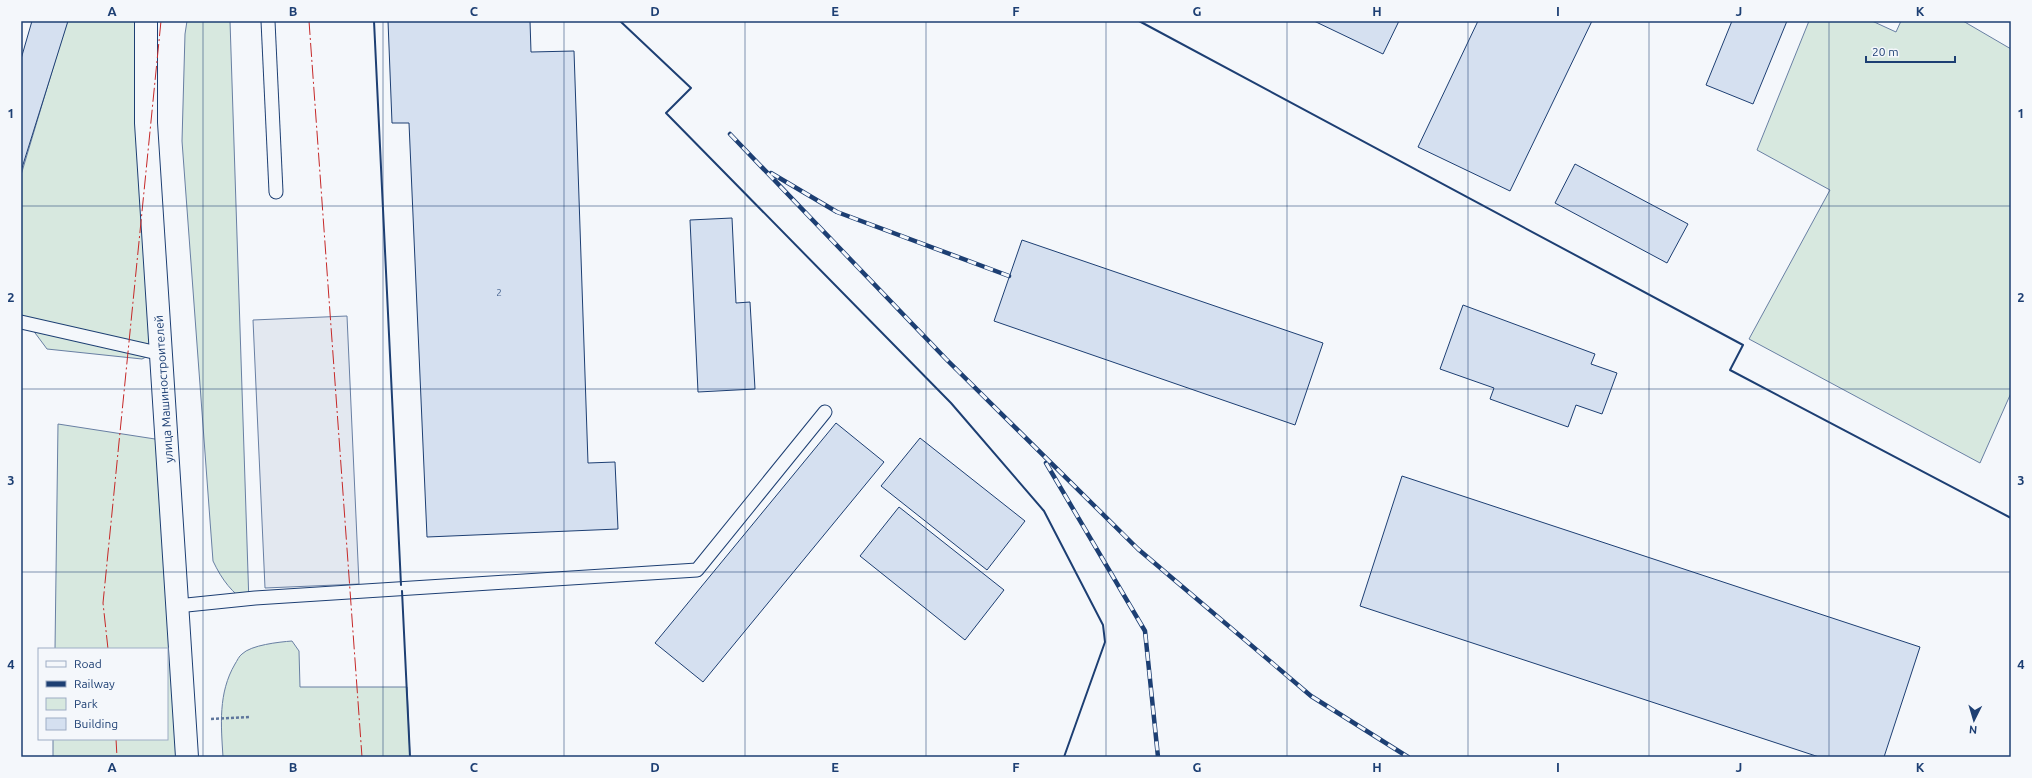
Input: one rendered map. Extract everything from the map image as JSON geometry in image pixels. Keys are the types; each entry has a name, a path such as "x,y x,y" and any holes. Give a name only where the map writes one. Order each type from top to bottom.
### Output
{"street":[{"name":"улица Машиностроителей","path":"146,21 146,123 187,757"}],"lane":[{"path":"268,21 276,192"},
{"path":"21,322 162,354"},
{"path":"177,606 255,598 697,570 825,412"}],"green space":[{"path":"67,21 140,21 152,354 142,359 47,349 21,314 21,175"},
{"path":"187,21 230,21 249,604 228,586 213,561 182,141 185,34"},
{"path":"1809,21 1872,21 1896,32 1901,21 1963,21 2011,49 2011,393 1980,463 1749,339 1830,190 1757,150"},
{"path":"58,424 155,439 162,447 185,757 53,757 53,740 168,740 168,648 55,648"},
{"path":"292,641 299,651 300,687 407,687 410,757 223,757 221,721 223,698 230,675 238,659 242,654 252,648 266,644"}],"shaded area":[{"path":"347,316 359,584 265,588 253,320"}],"building":[{"path":"32,21 68,21 21,171 21,59"},
{"path":"388,21 530,21 531,52 574,51 588,463 615,462 618,529 427,537 409,123 392,123"},
{"path":"1314,21 1399,21 1383,54"},
{"path":"1478,21 1592,21 1510,191 1418,147"},
{"path":"1732,21 1787,21 1753,104 1706,85"},
{"path":"1575,164 1688,224 1667,263 1555,203"},
{"path":"732,218 736,303 750,302 755,389 698,392 690,220"},
{"path":"1022,240 1323,343 1295,425 994,321"},
{"path":"1463,305 1595,354 1591,364 1617,373 1602,414 1576,405 1568,427 1490,399 1494,388 1440,369"},
{"path":"836,423 884,462 703,682 655,643"},
{"path":"920,438 1025,521 987,570 881,486"},
{"path":"1402,476 1920,647 1884,757 1819,757 1360,606"},
{"path":"899,507 1004,590 965,640 860,556"}],"railway":[{"path":"730,134 946,359 1138,549 1311,696 1408,757"},
{"path":"771,173 837,212 1009,276"},
{"path":"1046,463 1145,631 1158,757"}],"wall":[{"path":"374,21 401,585"},
{"path":"620,21 691,88 666,113 951,403 1044,511 1103,625 1105,642 1064,757"},
{"path":"1139,21 1743,345 1730,370 2011,518"},
{"path":"402,591 410,757"}],"power":[{"path":"108,648 103,603 161,21"},
{"path":"309,21 362,757"},
{"path":"116,740 117,757"}]}
